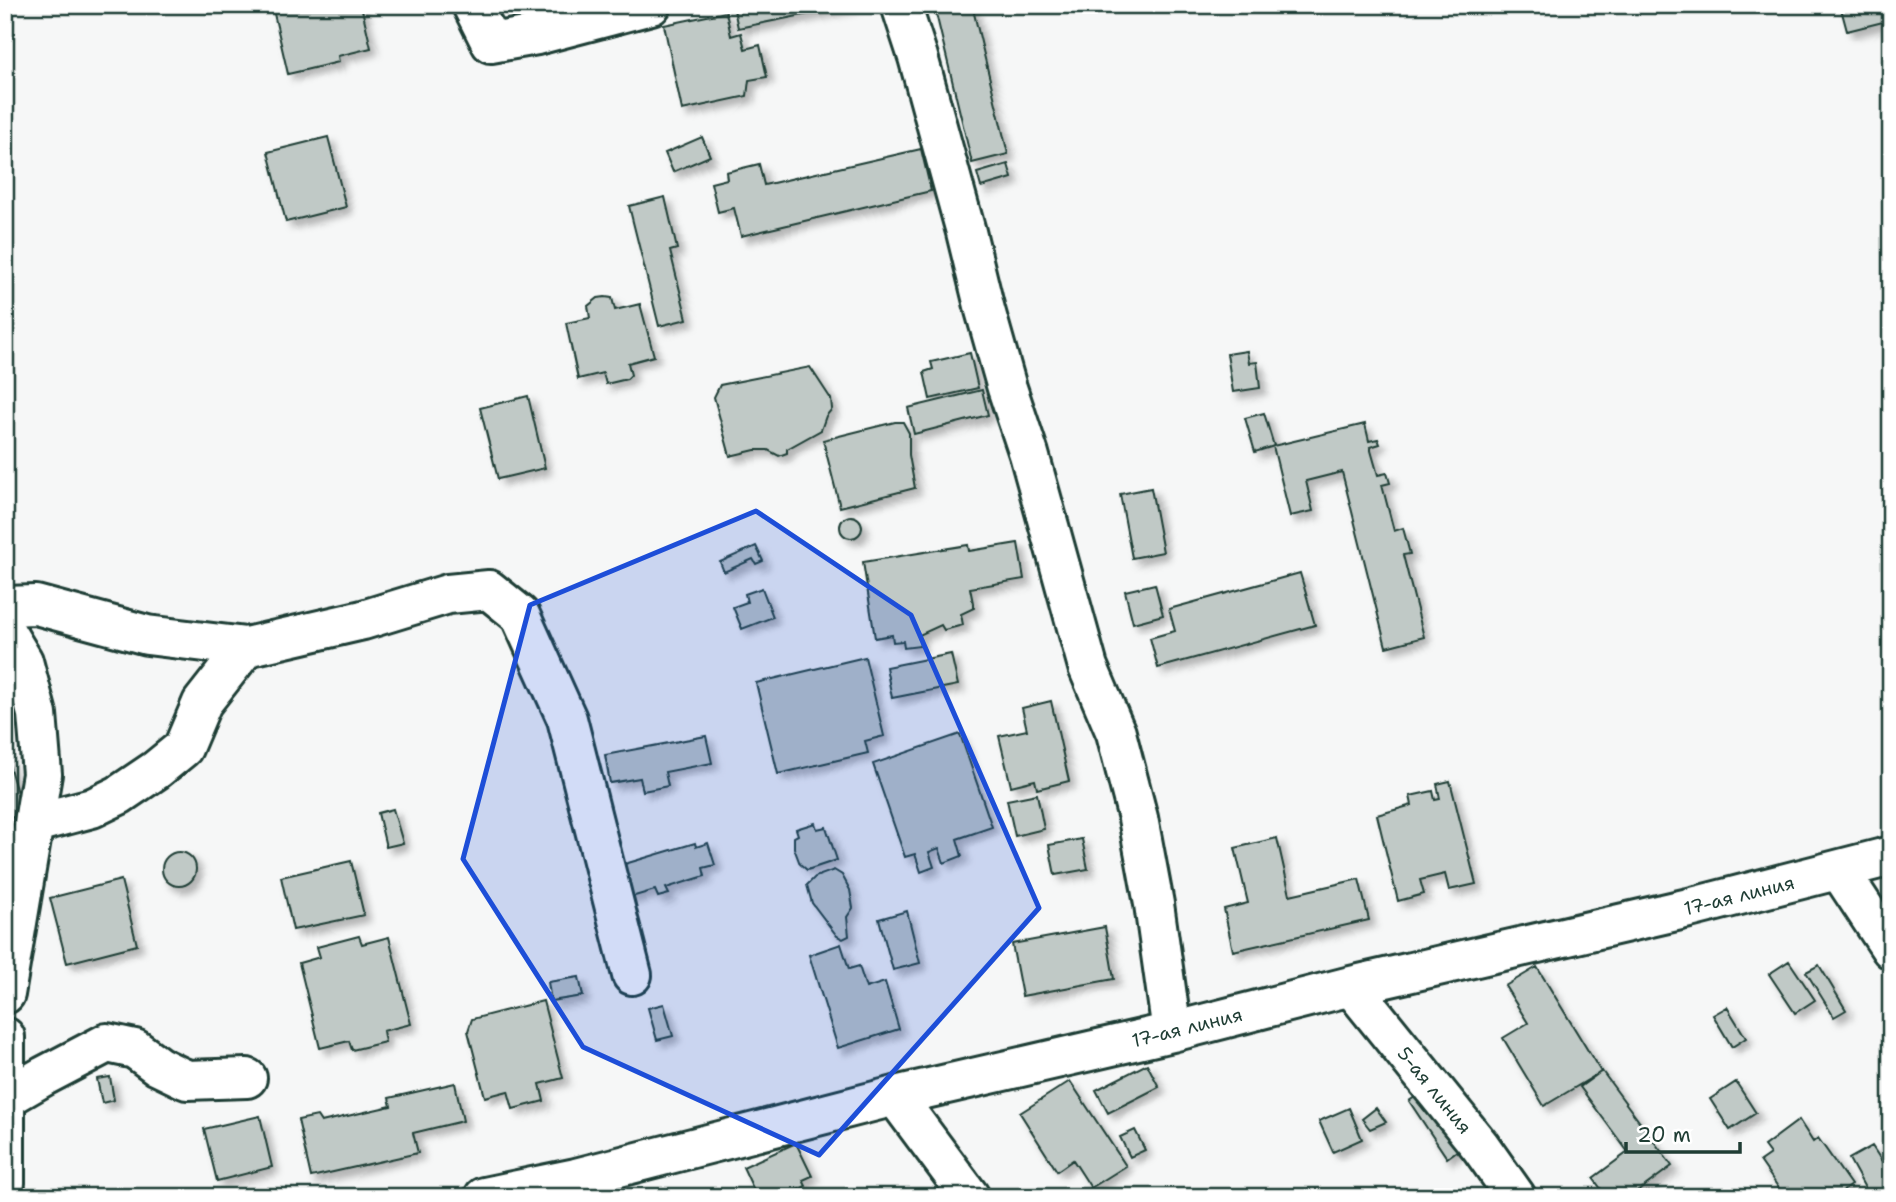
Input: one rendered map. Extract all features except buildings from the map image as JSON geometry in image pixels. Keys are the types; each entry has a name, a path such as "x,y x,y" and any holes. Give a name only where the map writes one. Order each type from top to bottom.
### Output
{"street":[{"path":"472,5 491,43 537,35 651,5"},
{"path":"901,5 918,57 967,232 985,310 1029,454 1088,667 1116,733 1138,818 1154,904 1172,1032"},
{"path":"5,606 36,605 146,635 246,647 363,620 448,594 489,590 520,615 567,719 632,975"},
{"path":"5,631 23,661 37,714 43,774 5,994"},
{"path":"35,823 92,808 119,795 183,748 202,703 246,647"},
{"name":"17-ая линия","path":"484,1197 576,1178 895,1096 1689,908 1891,856"},
{"path":"1839,870 1891,949"},
{"name":"5-ая линия","path":"1351,986 1480,1146 1516,1197"},
{"path":"5,1037 5,1183"},
{"path":"6,1098 107,1043 135,1049 158,1066 187,1080 247,1078"},
{"path":"895,1096 970,1197"}],"highlighted area":[{"path":"756,511 911,615 1039,908 819,1155 583,1047 463,859 530,605"}]}
